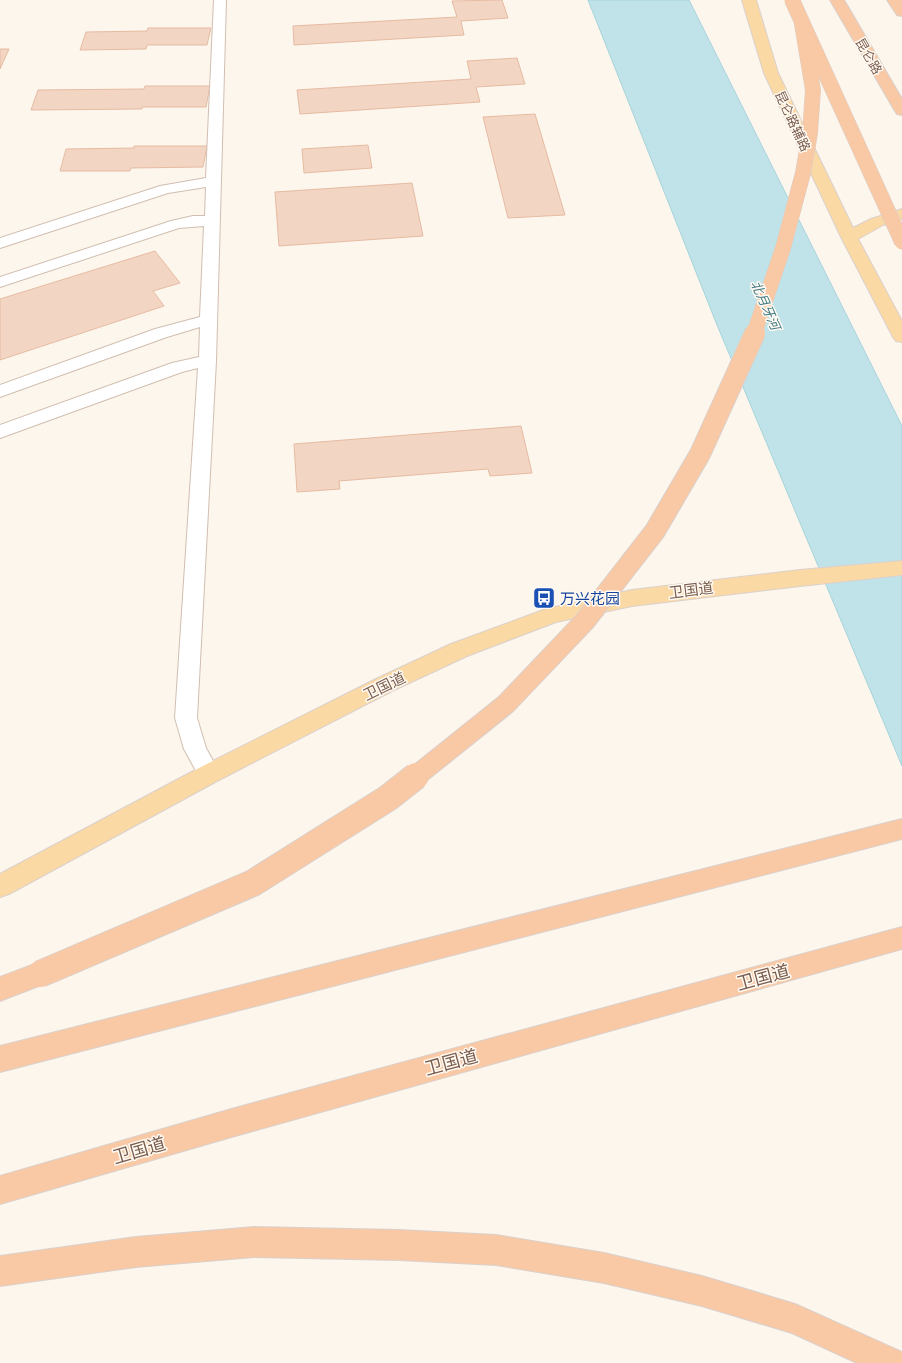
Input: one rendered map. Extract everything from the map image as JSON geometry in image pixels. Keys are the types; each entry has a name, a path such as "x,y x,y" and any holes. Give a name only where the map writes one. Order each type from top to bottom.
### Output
{"highway":[{"path":"792,0 902,242"},
{"name":"昆仑路","path":"837,0 902,111"},
{"path":"894,0 902,12"},
{"path":"0,989 40,974 253,883 388,798 506,704 585,621 655,531 700,454 751,344 783,248 803,172 810,133 813,90 802,24"},
{"path":"0,1059 902,829"},
{"name":"卫国道","path":"0,1190 236,1122 902,938"},
{"path":"0,1271 136,1252 254,1242 399,1245 496,1250 604,1268 702,1291 795,1319 892,1363"}],"main road":[{"name":"昆仑路辅路","path":"749,0 771,73 849,237 902,337"},
{"path":"849,237 877,222 902,214"},
{"name":"卫国道","path":"0,886 209,774 384,685 460,650 553,616 632,598 800,578 902,568"}],"lane":[{"path":"209,774 195,749 186,718 207,361 220,0"},
{"path":"0,243 165,189 213,180"},
{"path":"0,282 176,224 193,221 212,221"},
{"path":"0,391 161,333 208,320"},
{"path":"0,432 178,367 207,361"}],"water":[{"name":"北月牙河","path":"588,0 689,0 902,426 902,766 717,325"}],"building":[{"path":"502,0 508,18 461,21 464,35 294,45 293,26 457,17 452,1"},
{"path":"148,28 211,28 207,45 147,45 146,49 80,50 86,32 147,31"},
{"path":"0,49 9,49 0,69"},
{"path":"517,58 525,84 476,87 480,102 300,114 297,90 471,79 467,61"},
{"path":"145,86 210,86 206,107 31,110 38,90 144,89"},
{"path":"535,114 565,215 508,218 483,117"},
{"path":"368,145 372,168 304,173 302,149"},
{"path":"134,146 207,146 203,167 131,168 130,171 60,171 66,149 134,148"},
{"path":"412,183 423,236 279,246 275,192"},
{"path":"155,251 180,283 153,291 164,306 0,360 0,299"},
{"path":"521,426 532,473 490,476 488,469 339,481 340,489 297,492 294,444"}],"place":[{"name":"万兴花园","path":"544,598"}]}
